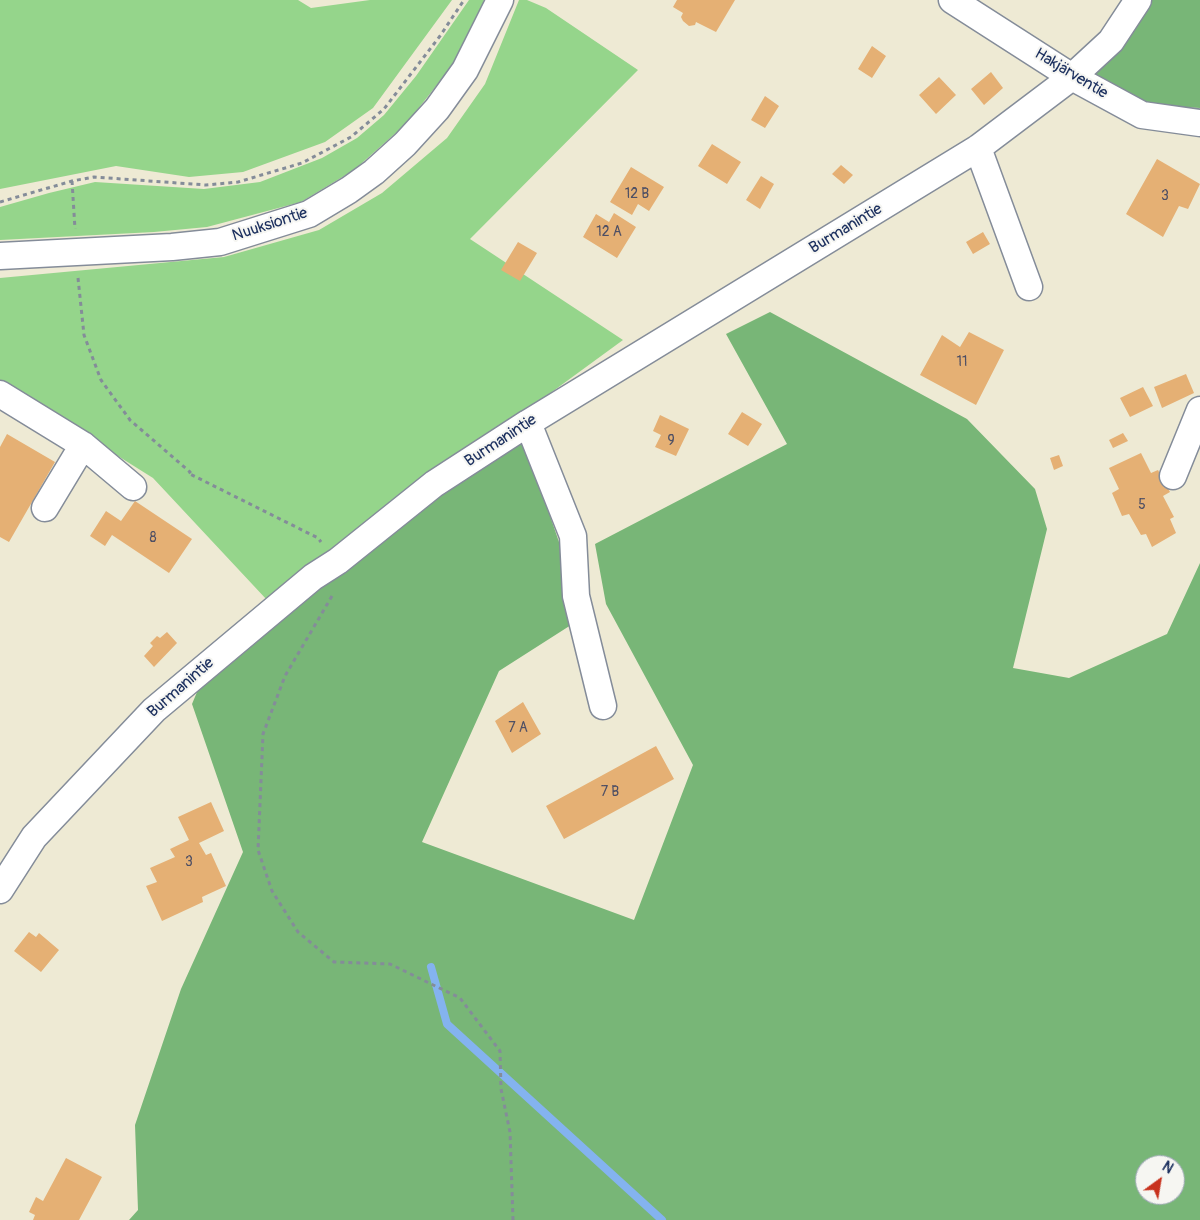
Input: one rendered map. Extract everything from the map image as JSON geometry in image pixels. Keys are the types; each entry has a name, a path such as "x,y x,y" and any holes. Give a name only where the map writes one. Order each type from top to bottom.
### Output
{"street":[{"name":"Nuuksiontie","path":"0,256 172,247 220,242 309,214 349,190 374,172 405,144 437,109 465,70 500,0"},
{"name":"Hakjärventie","path":"952,0 1072,77 1142,115 1200,123"},
{"name":"Burmanintie","path":"0,890 34,837 154,710 313,577 338,561 434,484 528,423 978,148 1072,77 1111,41 1138,0"},
{"path":"978,148 1029,288"},
{"path":"0,394 83,445 133,487"},
{"path":"1173,476 1200,410"},
{"path":"528,423 573,536 576,596 603,706"},
{"path":"45,508 83,445"}],"path":[{"path":"0,202 72,181 94,178 206,185 238,182 272,173 320,155 351,137 384,109 440,36 464,0"},
{"path":"72,181 75,234"},
{"path":"78,276 84,336 101,380 130,420 188,473 318,538 338,561 331,600 285,676 263,734 258,850 272,891 298,932 334,962 390,964 460,998 500,1051 501,1089 510,1132 513,1220"}],"green space":[{"path":"0,0 298,0 311,8 370,0 452,0 373,108 325,142 243,172 189,177 116,166 0,189"},
{"path":"469,0 484,0 479,14 454,63 407,123 354,170 301,202 207,227 154,232 0,240 0,207 49,193 95,182 204,189 260,182 322,158 357,138 384,115 416,76"},
{"path":"519,0 527,0 546,8 638,70 470,239 623,340 267,600 153,478 0,382 0,278 224,257 319,230 382,193 447,138 485,84"},
{"path":"1152,0 1200,0 1200,108 1147,105 1089,75 1120,47"},
{"path":"770,312 967,419 1035,489 1047,529 1013,668 1069,678 1167,634 1200,563 1200,1220 129,1220 138,1210 135,1125 181,989 243,852 192,704 218,642 523,437 559,542 571,625 499,671 422,842 634,920 693,765 606,604 595,544 787,444 726,334"}],"building":[{"path":"677,0 735,0 716,32 696,22 695,25 689,26 681,17 683,13 673,7"},
{"path":"872,46 886,56 872,78 858,69"},
{"path":"991,72 1003,88 984,105 971,89"},
{"path":"939,77 956,95 936,114 919,95"},
{"path":"765,96 779,106 765,128 751,120"},
{"path":"712,144 741,162 727,184 698,166"},
{"path":"1157,159 1200,184 1188,209 1179,206 1163,237 1126,214"},
{"path":"841,165 853,175 844,184 832,174"},
{"path":"631,167 664,187 649,211 638,204 632,215 610,202"},
{"path":"761,176 774,184 760,209 746,200"},
{"path":"614,213 636,227 617,258 583,237 596,214 609,222"},
{"path":"983,232 990,244 973,254 966,242"},
{"path":"518,242 537,253 520,281 501,270"},
{"path":"969,332 1004,350 976,405 920,375 942,335 960,347"},
{"path":"1186,374 1194,393 1162,408 1154,387"},
{"path":"1143,387 1153,406 1130,417 1120,398"},
{"path":"742,412 762,424 748,446 728,434"},
{"path":"660,415 689,429 676,456 655,447 661,435 653,431"},
{"path":"1123,433 1128,441 1113,448 1109,440"},
{"path":"7,434 55,462 9,542 0,537 0,447"},
{"path":"1141,453 1151,473 1158,470 1170,492 1163,496 1174,517 1170,519 1176,533 1152,547 1146,534 1141,535 1129,514 1122,516 1112,493 1119,489 1109,468"},
{"path":"1059,455 1063,466 1054,470 1050,458"},
{"path":"135,501 192,539 169,573 112,535 105,546 90,536 106,511 121,521"},
{"path":"167,632 177,643 154,667 144,656 153,646 150,643 157,636 160,638"},
{"path":"523,702 541,734 512,753 495,721"},
{"path":"656,746 674,779 564,839 546,806"},
{"path":"211,802 224,831 199,843 206,855 211,853 226,886 202,897 203,902 162,921 146,886 157,882 150,868 175,857 170,849 189,840 178,817"},
{"path":"29,932 36,937 39,933 59,950 41,972 14,951"},
{"path":"66,1158 102,1177 79,1220 33,1220 35,1215 29,1212 36,1197 43,1201"}],"waterway":[{"path":"431,967 447,1024 662,1220"}]}
